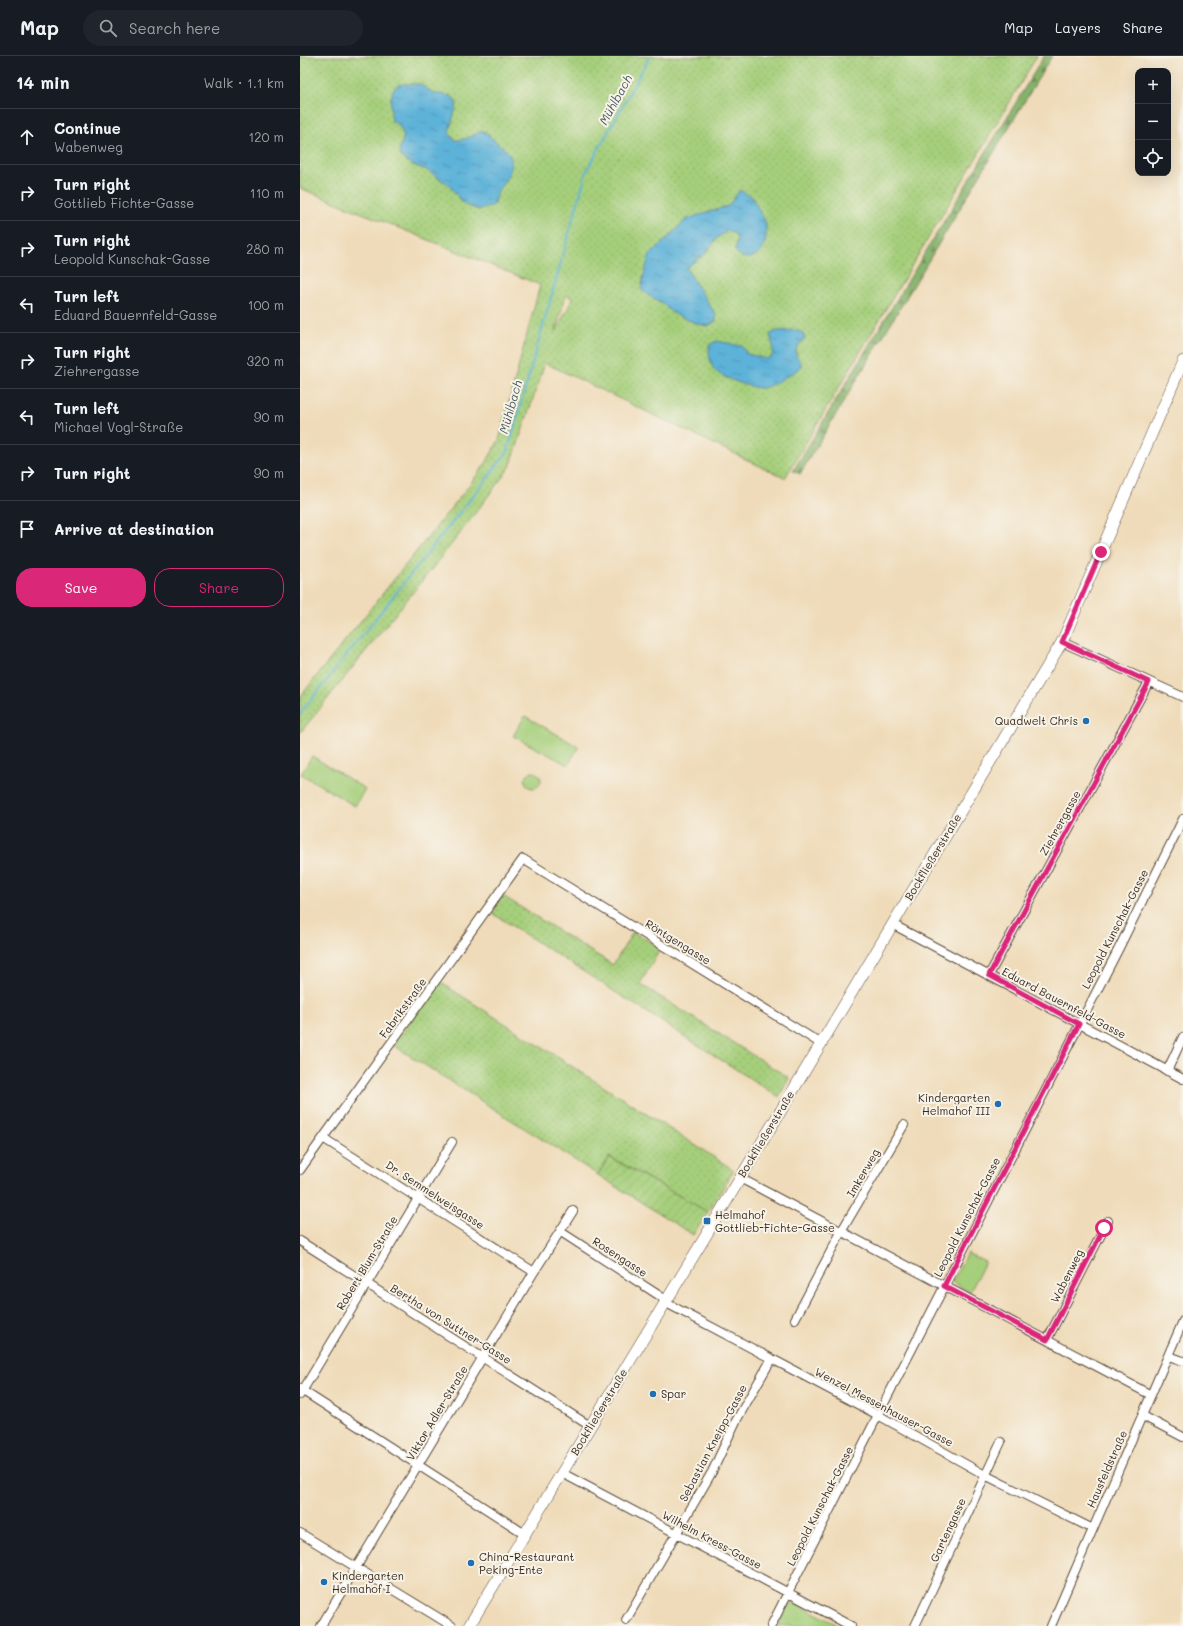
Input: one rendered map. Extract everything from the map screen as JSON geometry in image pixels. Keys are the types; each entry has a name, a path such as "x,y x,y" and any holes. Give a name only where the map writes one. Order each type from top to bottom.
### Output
{"main road":[{"name":"Bockfließerstraße","path":"469,1626 1062,642 1183,361"}],"street":[{"path":"1062,642 1183,697"},
{"name":"Ziehrergasse","path":"989,975 1149,682"},
{"name":"Leopold Kunschak-Gasse","path":"771,1626 944,1286 1118,950 1183,819"},
{"name":"Röntgengasse","path":"523,860 820,1043"},
{"name":"Fabrikstraße","path":"300,1170 523,860"},
{"name":"Eduard Bauernfeld-Gasse","path":"892,924 1183,1079"},
{"path":"1167,1071 1183,1037"},
{"name":"Imkerweg","path":"841,1232 904,1125"},
{"name":"Dr. Semmelweisgasse","path":"323,1138 420,1198 534,1272"},
{"name":"Robert Blum-Straße","path":"301,1392 420,1198 452,1142"},
{"path":"740,1178 1151,1395"},
{"name":"Viktor Adler-Straße","path":"321,1626 534,1272 561,1232 573,1211"},
{"name":"Wabenweg","path":"1047,1340 1108,1221"},
{"name":"Rosengasse","path":"561,1232 666,1301"},
{"path":"795,1319 841,1232"},
{"name":"Bertha von Suttner-Gasse","path":"300,1241 590,1426"},
{"name":"Wenzel Messenhauser-Gasse","path":"666,1301 670,1305 771,1360 878,1415 986,1475 1093,1529"},
{"name":"Hausfeldstraße","path":"1051,1626 1183,1321"},
{"path":"1169,1356 1183,1362"},
{"name":"Sebastian Kneipp-Gasse","path":"626,1620 712,1472 736,1421 771,1360"},
{"path":"301,1392 419,1464 525,1534"},
{"path":"1143,1416 1183,1437"},
{"name":"Gartengasse","path":"915,1626 1001,1442"},
{"name":"Wilhelm Kress-Gasse","path":"562,1473 851,1626"},
{"path":"300,1533 452,1626"}],"green space":[{"path":"300,56 1037,56 785,478 545,363 510,467 458,536 300,733 300,697 464,492 486,463 499,440 540,285 300,188","holes":["566,295 573,298 555,333"]},
{"path":"1044,56 1052,56 800,474 793,471"},
{"path":"525,716 579,747 568,765 513,736"},
{"path":"312,756 365,789 355,806 301,774"},
{"path":"530,772 536,772 541,777 539,786 536,788 530,788 525,783 525,777"},
{"path":"503,896 613,965 633,932 657,946 658,953 640,984 789,1078 779,1097 492,913"},
{"path":"440,982 734,1170 708,1212 610,1157 598,1175 393,1045"},
{"path":"609,1157 708,1212 693,1235 598,1175"},
{"path":"967,1253 985,1262 970,1292 952,1282"},
{"path":"794,1602 840,1626 777,1626 789,1605"}],"water":[{"path":"402,84 420,84 433,93 451,96 455,100 457,105 449,131 454,140 465,139 482,131 503,147 509,154 512,164 508,175 497,193 494,205 479,210 465,205 448,184 425,169 406,161 401,156 399,150 404,136 399,125 392,121 392,92 397,86"},
{"path":"740,190 752,197 766,223 766,238 762,251 751,258 742,257 735,251 737,239 734,233 727,231 717,238 706,253 686,268 716,315 716,321 708,326 695,323 671,312 661,302 649,296 641,289 650,255 687,219 728,206"},
{"path":"796,330 803,333 805,339 799,344 796,350 798,359 801,362 801,367 766,387 752,387 729,379 717,372 711,363 709,345 717,341 742,346 747,354 767,359 773,355 773,346 770,335 776,331"}],"waterway":[{"name":"Mühlbach","path":"300,714 507,453 587,170 650,56"}],"place":[{"name":"Quadwelt Chris","path":"1086,721"},
{"name":"Kindergarten Helmahof III","path":"998,1104"},
{"name":"Helmahof Gottlieb-Fichte-Gasse","path":"707,1221"},
{"name":"Spar","path":"653,1394"},
{"name":"China-Restaurant Peking-Ente","path":"471,1563"},
{"name":"Kindergarten Helmahof I","path":"324,1582"}],"route":[{"path":"1101,552 1062,642 1149,682 989,975 1079,1024 944,1286 1047,1340 1104,1228"}]}
